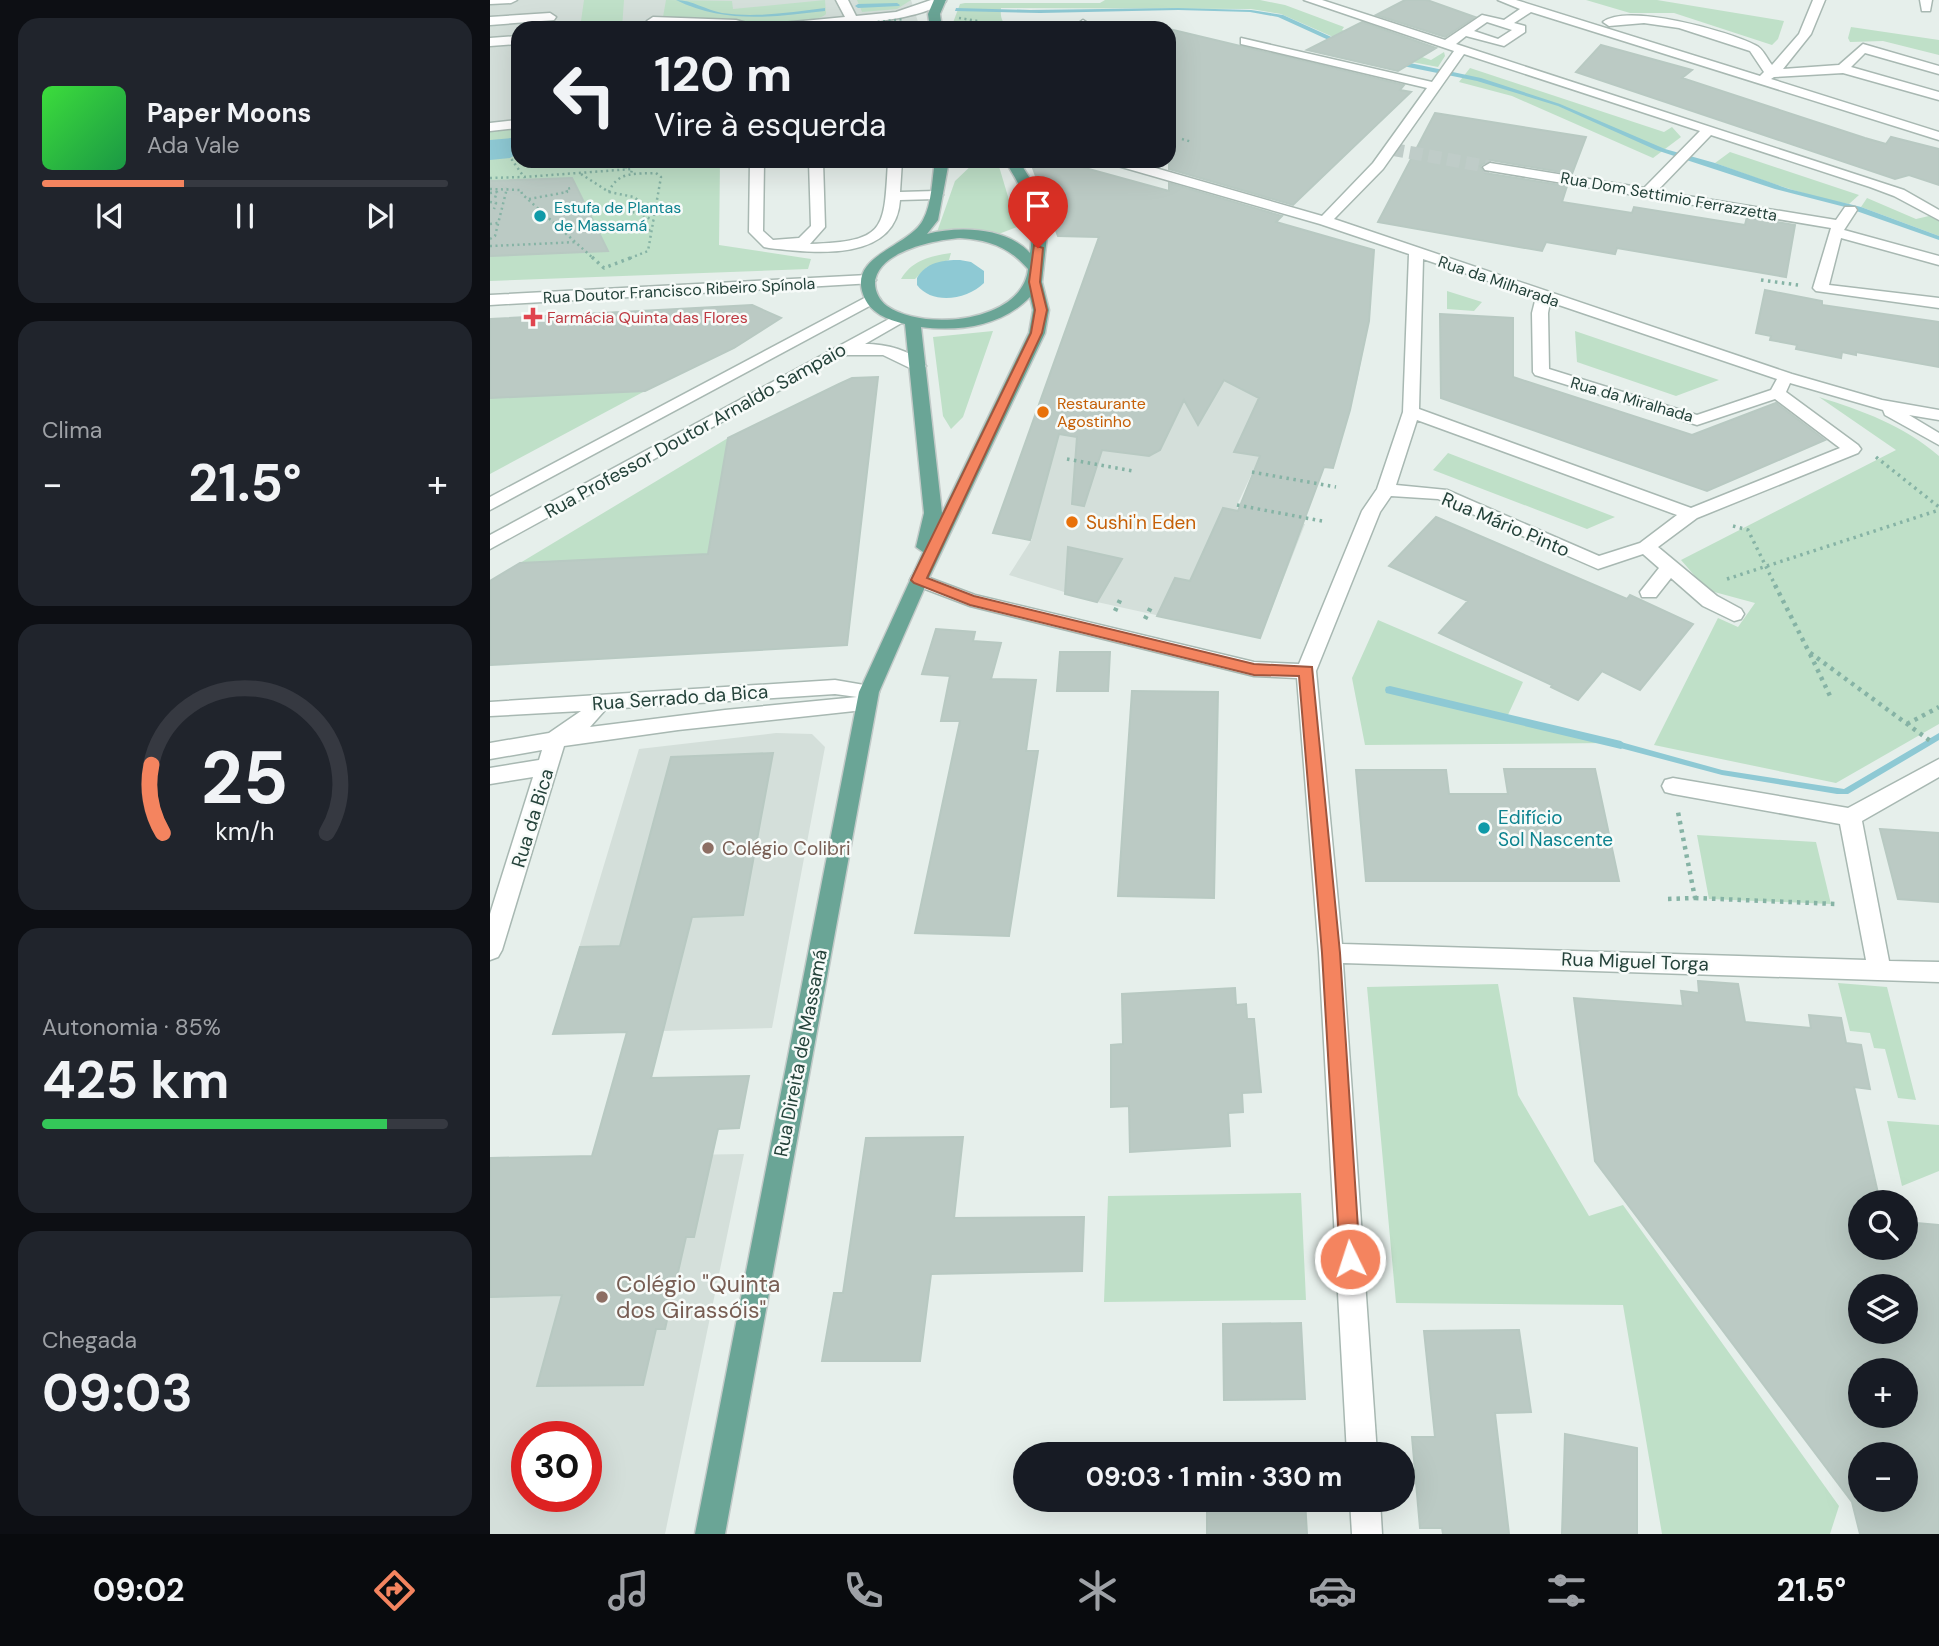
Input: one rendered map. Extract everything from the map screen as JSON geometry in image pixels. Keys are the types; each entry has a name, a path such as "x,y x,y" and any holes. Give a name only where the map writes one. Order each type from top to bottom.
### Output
{"main road":[{"path":"935,21 934,14 940,1"},
{"path":"914,242 931,220 941,168"},
{"name":"Rua Direita de Massamá","path":"710,1534 868,698 919,580 1037,333 1041,310 1035,275 1041,227 1029,188 1016,168"},
{"path":"965,234 990,237 1011,244 1027,255 1035,275 1026,295 1011,307 989,317 964,323 938,324 906,320 883,309 872,299 868,280 876,265 892,252 914,242 965,234"},
{"name":"Rua Direita de Massamá","path":"906,320 918,366 933,513 919,580"}],"street":[{"path":"490,1 510,0"},
{"path":"549,21 554,0"},
{"path":"842,0 858,21 901,17 940,1"},
{"path":"1310,0 1899,193 1939,216"},
{"path":"1504,0 1766,77 1939,123"},
{"path":"1541,0 1939,136"},
{"path":"1766,77 1797,48 1810,30 1819,0"},
{"path":"653,5 653,21"},
{"path":"1505,24 1529,8"},
{"path":"901,17 917,21"},
{"path":"1445,46 1464,32 1486,18 1521,29 1500,43 1464,32"},
{"path":"1609,22 1644,19 1693,28 1754,48 1766,77"},
{"path":"490,22 511,22"},
{"path":"490,42 511,40"},
{"path":"1245,41 1433,86"},
{"path":"1843,69 1863,48 1939,70"},
{"path":"1325,221 1378,166 1460,51"},
{"path":"1766,77 1843,69 1939,96"},
{"path":"490,127 511,125"},
{"path":"1649,191 1688,148 1710,129"},
{"name":"Rua Dom Settimio Ferrazzetta","path":"1490,167 1649,191 1837,229 1939,261"},
{"path":"757,168 755,232 769,244 807,248 836,247 871,239 887,226 892,212 895,168"},
{"path":"783,245 804,241 818,227 816,168"},
{"name":"Rua da Milharada","path":"1140,168 1325,221 1786,377 1880,405"},
{"path":"893,197 936,195"},
{"path":"1850,210 1837,229 1821,288 1939,303"},
{"path":"1361,1442 1331,953 1306,671 1371,511 1386,490 1411,412 1416,253"},
{"name":"Rua Doutor Francisco Ribeiro Spínola","path":"490,300 868,280"},
{"name":"Rua da Miralhada","path":"1544,296 1540,313 1541,372 1697,420 1777,393"},
{"name":"Rua Professor Doutor Arnaldo Sampaio","path":"490,504 872,299"},
{"name":"Rua Professor Doutor Arnaldo Sampaio","path":"490,543 834,354 906,320"},
{"path":"834,354 860,348 884,349 902,355 918,366"},
{"path":"1786,377 1777,393 1852,449"},
{"path":"1880,405 1939,415"},
{"path":"1880,405 1939,440"},
{"path":"1411,412 1691,514"},
{"name":"Rua Mário Pinto","path":"1386,490 1441,494 1598,563 1646,547 1691,514 1852,449"},
{"path":"1646,547 1710,601 1734,614"},
{"path":"1649,592 1671,568"},
{"path":"919,580 970,600 1254,669 1306,671"},
{"name":"Rua Serrado da Bica","path":"490,709 835,687 868,698"},
{"name":"Rua Serrado da Bica","path":"490,751 556,739 868,698"},
{"path":"556,739 585,720 599,703"},
{"name":"Rua da Bica","path":"490,950 556,739"},
{"path":"490,776 548,767"},
{"path":"1673,786 1850,817 1939,767"},
{"path":"1850,817 1879,969"},
{"name":"Rua Miguel Torga","path":"1331,953 1879,969 1938,974"},
{"path":"1366,1512 1367,1534"}],"path":[{"path":"863,21 901,17"},
{"path":"1182,139 1192,142"},
{"path":"518,168 524,177"},
{"path":"490,178 626,169 632,169 631,174"},
{"path":"502,210 492,209 491,197 507,188 521,190 604,268 648,251 661,177 656,173 618,177 609,192"},
{"path":"581,174 604,191 634,197 655,213"},
{"path":"490,239 495,236 507,188"},
{"path":"528,199 572,188"},
{"path":"611,207 641,214 654,221"},
{"path":"490,224 498,223"},
{"path":"616,226 642,227 651,231"},
{"path":"490,246 577,242"},
{"path":"1761,280 1821,288"},
{"path":"1719,581 1939,509 1882,458 1852,449"},
{"path":"1067,459 1133,471"},
{"path":"1252,472 1335,487"},
{"path":"1237,505 1322,521"},
{"path":"1691,514 1748,530 1831,698"},
{"path":"1809,652 1939,748"},
{"path":"1907,724 1939,707"},
{"path":"1673,786 1695,898"},
{"path":"1668,899 1867,905"}],"shaded area":[{"path":"490,0 911,0 918,21 511,21 511,127 490,129"},
{"path":"1115,239 1374,256 1369,321 1357,382 1333,468 1324,467 1320,479 1254,469 1237,505 1238,511 1305,524 1260,638 1097,602 1009,575 1032,539 1012,536"},
{"name":"Colégio Colibri","path":"776,733 812,734 825,747 772,1028 553,1034 639,749"},
{"name":"Colégio \"Quinta dos Girassóis\"","path":"744,1154 665,1534 490,1534 490,1158"}],"green space":[{"path":"584,0 624,0 622,21 581,21"},
{"path":"666,0 732,1 733,9 825,0 826,14 817,19 800,21 714,21 663,17"},
{"path":"857,0 911,0 897,9 862,12"},
{"path":"1105,0 1260,0 1285,5 1344,27 1342,30 1431,60 1444,52 1445,56 1438,67 1391,58 1358,48 1281,14 1251,9 1001,8 1003,21 954,21 960,4 965,3 1100,3"},
{"path":"1586,0 1657,0 1784,21 1778,39 1772,45 1674,13 1630,13"},
{"path":"1851,27 1939,40 1939,55 1883,41 1850,42 1848,38"},
{"path":"1470,68 1664,132 1672,127 1681,137 1653,158 1512,96 1459,82"},
{"path":"511,127 511,168 720,168 719,245 811,259 808,269 490,281 490,129"},
{"path":"1730,152 1859,195 1849,204 1781,186 1715,163"},
{"path":"969,168 999,168 1017,227 996,235 972,230 937,232 955,181"},
{"path":"1867,198 1916,219 1929,216 1939,221 1939,236 1861,207"},
{"path":"951,253 949,260 927,267 915,279 901,279 916,263"},
{"path":"1447,291 1482,302 1474,311 1447,309"},
{"path":"993,331 963,417 951,429 943,416 933,337"},
{"path":"1575,331 1719,380 1676,396 1577,362"},
{"path":"645,391 490,474 490,398"},
{"path":"1819,397 1897,427 1939,456 1939,724 1836,783 1654,745 1718,618 1738,627 1755,603 1707,590 1681,560 1896,450"},
{"path":"728,438 708,554 520,563"},
{"path":"1448,453 1615,517 1587,529 1433,470"},
{"path":"1378,620 1523,682 1507,717 1610,743 1365,745 1352,678"},
{"path":"1697,835 1816,842 1831,904 1709,899"},
{"path":"1838,983 1887,987 1916,1100 1898,1098 1885,1049 1874,1048 1870,1033 1850,1031"},
{"path":"1498,984 1518,1095 1589,1216 1623,1205 1839,1506 1830,1534 1662,1534 1623,1305 1396,1303 1367,987"},
{"path":"1887,1121 1939,1125 1939,1171 1902,1186"},
{"path":"1301,1193 1306,1300 1104,1302 1108,1196"}],"water":[{"path":"676,0 716,12 748,15 825,8 825,11 768,16 731,16 694,8"},
{"path":"956,8 1178,8 1251,10 1283,15 1360,50 1481,78 1560,104 1665,149 1789,189 1861,207 1939,236 1939,240 1845,207 1775,189 1656,150 1558,106 1477,81 1388,63 1355,52 1278,17 1250,12 1178,10 1040,13 955,11"},
{"path":"511,138 511,157 490,160 490,140"},
{"path":"941,261 971,262 984,271 984,283 977,289 959,296 940,298 931,296 917,285 917,278 930,265"},
{"path":"1939,733 1939,740 1848,794 1722,775 1609,745 1610,739 1722,770 1844,789"}],"building":[{"path":"1405,0 1427,0 1475,17 1445,37 1376,15"},
{"path":"1362,22 1436,48 1398,71 1307,50"},
{"path":"1176,31 1404,85 1400,90 1411,92 1293,205 1169,169 1176,168"},
{"path":"1601,45 1692,70 1682,78 1865,138 1886,144 1891,137 1939,149 1939,185 1909,175 1895,179 1576,72"},
{"path":"1435,113 1586,137 1572,174 1490,160 1480,166 1485,173 1567,186 1562,202 1632,213 1634,207 1745,225 1747,217 1795,225 1786,277 1617,248 1615,254 1546,242 1542,251 1378,222"},
{"path":"1033,168 1085,168 1169,191 1169,183 1282,216 1276,222 1374,250 1369,321 1350,410 1333,468 1324,467 1260,638 1157,616 1175,578 1190,581 1223,508 1238,511 1260,456 1234,452 1259,398 1224,380 1198,425 1184,400 1160,450 1149,456 1102,450 1084,506 1072,504 1077,437 1059,434 1030,540 993,533 1099,237 1058,236"},
{"name":"Estufa de Plantas de Massamá","path":"572,178 608,251 490,256 490,181"},
{"path":"1765,290 1822,301 1822,305 1939,322 1939,367 1856,352 1856,355 1842,352 1841,358 1796,349 1797,345 1770,340 1771,336 1756,333"},
{"path":"752,305 781,318 734,348 645,391 490,398 490,319"},
{"path":"1440,314 1513,318 1513,377 1692,435 1776,403 1825,440 1707,491 1441,398"},
{"path":"878,377 847,645 490,665 490,581 520,563 708,554 728,438 852,378"},
{"path":"1436,517 1627,599 1630,595 1693,624 1640,690 1602,671 1578,700 1551,687 1552,685 1439,633 1468,601 1389,566"},
{"path":"1068,547 1122,559 1097,602 1065,594"},
{"path":"936,629 975,632 973,641 1001,643 991,679 1036,680 1026,751 1038,751 1009,936 915,933 960,721 941,721 950,676 922,674"},
{"path":"1060,652 1110,652 1108,691 1057,691"},
{"path":"1132,691 1218,692 1214,898 1118,896"},
{"path":"773,753 743,915 692,917 651,1078 749,1076 739,1128 718,1129 694,1237 686,1237 665,1329 656,1329 643,1385 537,1386 562,1295 490,1297 490,1158 592,1156 627,1032 553,1034 580,947 620,946 671,757"},
{"name":"Edifício Sol Nascente","path":"1504,769 1595,769 1619,881 1366,881 1356,770 1446,770 1449,794 1508,794"},
{"path":"1880,829 1939,833 1939,902 1898,899"},
{"path":"1698,981 1738,984 1745,1022 1811,1028 1809,1015 1841,1018 1846,1043 1861,1045 1870,1089 1854,1087 1877,1190 1848,1190 1848,1260 1918,1260 1918,1223 1939,1225 1939,1534 1860,1534 1854,1512 1918,1512 1918,1442 1848,1442 1848,1497 1595,1161 1574,998 1683,1006 1681,991 1699,993"},
{"path":"1235,988 1236,1005 1246,1004 1247,1019 1254,1019 1261,1092 1242,1093 1243,1112 1228,1113 1230,1146 1130,1152 1129,1106 1111,1107 1111,1045 1123,1044 1122,994"},
{"path":"963,1137 954,1218 1084,1217 1082,1271 931,1274 920,1361 822,1361 834,1293 843,1293 866,1138"},
{"path":"1301,1323 1305,1399 1224,1400 1223,1324"},
{"path":"1519,1330 1531,1412 1495,1413 1509,1534 1443,1534 1442,1528 1420,1528 1415,1442 1412,1442 1412,1437 1435,1437 1424,1331"},
{"path":"1565,1434 1637,1448 1637,1534 1562,1534"},
{"path":"1207,1512 1306,1512 1307,1534 1207,1534"}],"waterway":[{"path":"858,6 897,5"},
{"path":"1390,690 1621,745"}],"tunnel":[{"path":"1391,149 1490,167"}],"place":[{"name":"Estufa de Plantas de Massamá","path":"540,216"},
{"name":"Farmácia Quinta das Flores","path":"533,317"},
{"name":"Restaurante Agostinho","path":"1043,412"},
{"name":"Sushi'n Eden","path":"1072,522"},
{"name":"Edifício Sol Nascente","path":"1484,828"},
{"name":"Colégio Colibri","path":"708,848"},
{"name":"Colégio \"Quinta dos Girassóis\"","path":"602,1297"}],"route":[{"path":"1038,248 1034,282 1041,310 1037,333 919,580 970,600 1254,669 1306,671 1331,953 1350,1259"}]}
